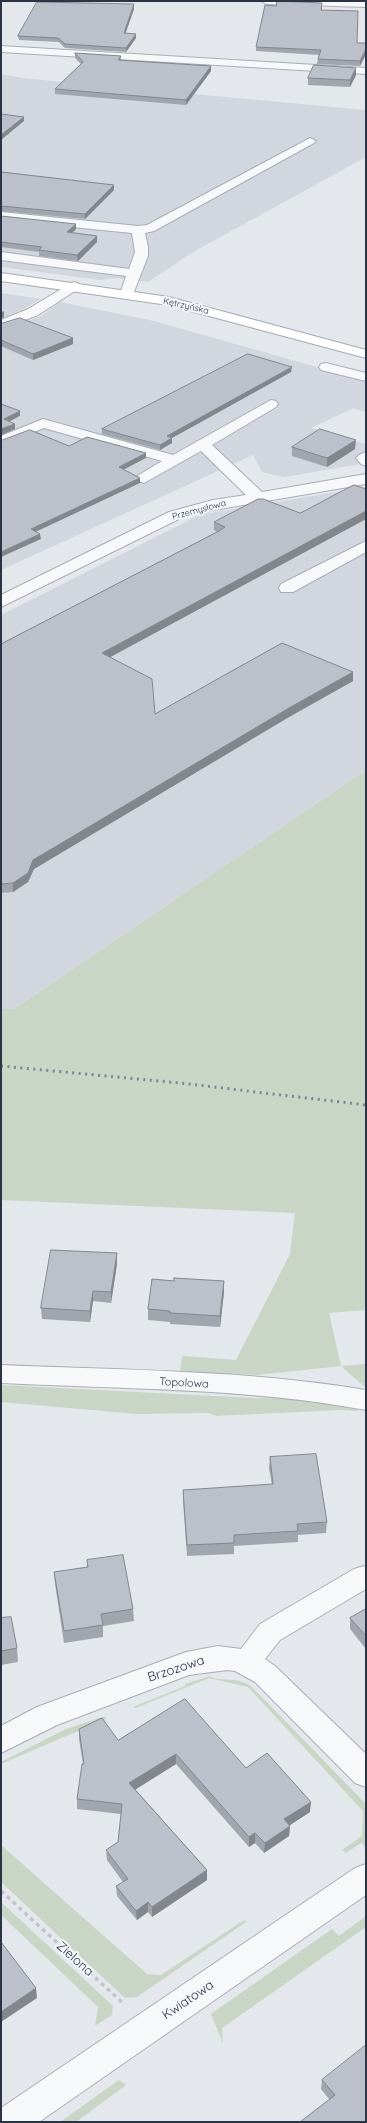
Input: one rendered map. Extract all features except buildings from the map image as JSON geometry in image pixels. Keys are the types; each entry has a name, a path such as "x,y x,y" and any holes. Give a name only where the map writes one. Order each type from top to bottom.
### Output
{"main road":[{"name":"Kętrzyńska","path":"1,277 73,286 170,301 366,354"}],"street":[{"path":"266,1 366,4"},
{"path":"1,49 366,71"},
{"path":"1,216 138,230 158,224 310,141"},
{"path":"127,294 133,273 141,260 144,251 138,230"},
{"path":"1,256 133,273"},
{"path":"1,325 32,312 73,286"},
{"path":"326,367 366,378"},
{"path":"144,478 271,404"},
{"path":"1,441 43,423 175,460"},
{"path":"202,444 258,497"},
{"path":"366,457 364,458 366,461"},
{"name":"Przemysłowa","path":"1,602 175,514 258,497 366,479"},
{"path":"287,588 366,546"},
{"name":"Topolowa","path":"1,1374 254,1386 321,1392 366,1400"},
{"path":"248,1662 258,1646 270,1632 364,1577"},
{"name":"Brzozowa","path":"1,1740 47,1716 186,1664 228,1657 248,1662 265,1674 366,1774"},
{"name":"Kwiatowa","path":"10,2122 366,1878"}],"path":[{"name":"Zielona","path":"1,1891 148,2026"}],"shaded area":[{"path":"1,74 21,78 366,110 366,157 195,251 148,282 115,278 101,280 1,267"},
{"path":"1,293 41,299 20,311 1,319"},
{"path":"60,302 154,321 366,381 366,412 353,408 311,428 366,444 366,463 284,477 262,472 253,455 1,570 1,332 43,315"},
{"path":"366,487 366,770 14,1009 1,1009 1,615 199,515"}],"green space":[{"path":"366,770 366,1310 329,1313 341,1366 257,1375 180,1372 182,1356 236,1360 290,1254 295,1213 1,1200 1,1009 14,1009"},
{"path":"366,1364 366,1388 341,1366"},
{"path":"1,1385 254,1398 320,1399 350,1403 358,1411 340,1410 216,1416 209,1413 137,1414 1,1402"},
{"path":"210,1676 219,1679 240,1681 252,1687 366,1804 366,1848 361,1843 346,1853 342,1850 362,1836 363,1811 248,1687 209,1678 136,1708 133,1707 185,1686 185,1684"},
{"path":"105,1716 106,1719 1,1764 1,1762 66,1729"},
{"path":"1,1845 147,1974 161,1975 244,1920 246,1922 137,1997 125,1998 1,1882"},
{"path":"1,1902 113,2006 112,2015 95,2026 98,2007 1,1915"},
{"path":"366,1916 366,1927 222,2028 223,2044 211,2014 332,1929 339,1936"},
{"path":"119,2080 126,2085 76,2122 60,2122"}],"railway":[{"path":"1,1066 180,1083 366,1105"}]}
